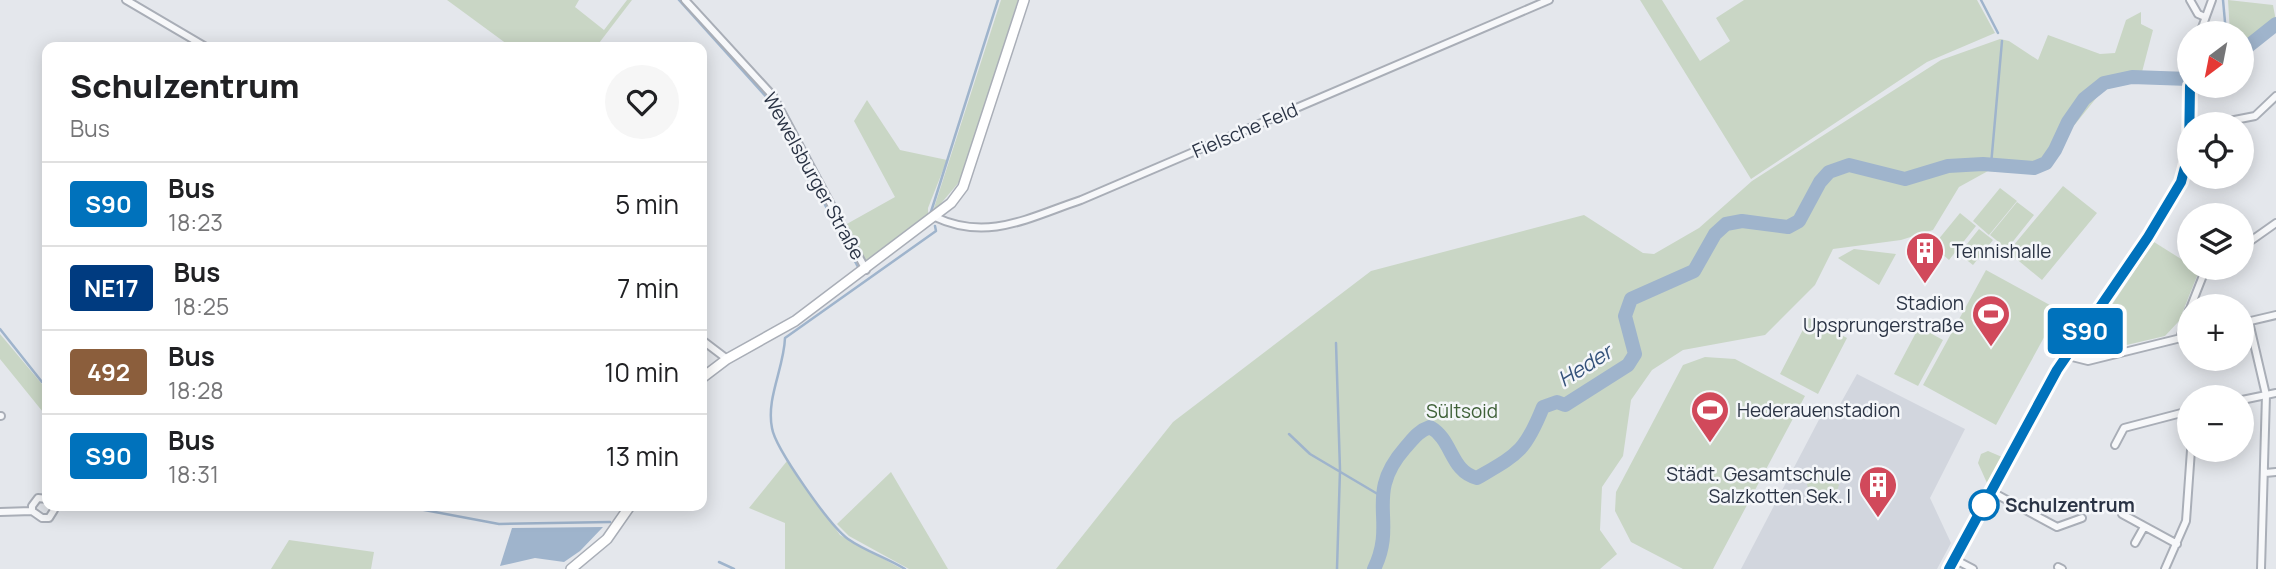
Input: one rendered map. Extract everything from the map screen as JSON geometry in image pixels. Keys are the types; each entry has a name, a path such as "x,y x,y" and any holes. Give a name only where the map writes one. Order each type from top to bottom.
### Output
{"main road":[{"path":"866,270 935,217 963,187 1024,0"},
{"name":"Wewelsburger Straße","path":"707,374 727,359 795,321 866,270"},
{"path":"572,569 607,539 627,511"}],"street":[{"path":"126,0 197,42"},
{"name":"Wewelsburger Straße","path":"685,0 773,96 866,270"},
{"name":"Fielsche Feld","path":"935,217 962,228 978,230 1002,226 1081,200 1549,0"},
{"path":"2190,0 2198,13 2205,17"},
{"path":"2204,21 2212,0"},
{"path":"2254,116 2276,96"},
{"path":"1949,569 2068,356 2177,189"},
{"path":"2254,239 2276,223"},
{"path":"2254,321 2276,315"},
{"path":"2068,356 2088,361 2177,339"},
{"path":"707,344 727,359"},
{"path":"2254,354 2266,395 2260,569"},
{"path":"2254,398 2276,393"},
{"path":"2115,445 2124,428 2177,414"},
{"path":"2165,569 2186,522 2190,462"},
{"path":"2265,473 2276,472"},
{"path":"1992,492 2057,527 2082,518"},
{"path":"32,511 38,498 42,498"},
{"path":"0,512 32,511 42,518 49,518 53,511"},
{"path":"2122,514 2177,544"},
{"path":"2135,543 2144,527"},
{"path":"1954,559 1973,569"}],"shaded area":[{"path":"1857,374 1965,429 1930,498 1951,543 1937,569 1741,569 1824,410 1834,415"}],"green space":[{"path":"447,0 579,0 575,7 604,30 627,0 632,0 600,42 504,42"},
{"path":"1001,0 1018,0 960,181 932,214"},
{"path":"1640,0 1662,0 1700,61 1730,41 1716,18 1744,0 1977,0 1995,33 1927,62 1751,179"},
{"path":"2228,0 2273,5 2276,21 2254,37 2254,21 2229,21"},
{"name":"Sültsoid","path":"2141,12 2141,24 2153,30 2142,72 2123,72 2130,73 2136,79 2106,86 2072,128 2050,168 2032,174 1988,171 1959,187 1933,230 1901,240 1833,249 1815,285 1765,335 1683,350 1652,370 1631,400 1623,456 1602,487 1600,530 1617,554 1600,569 1056,569 1173,422 1371,271 1584,215 1643,253 1654,254 1699,228 1752,181 1941,60 2000,39 2009,41 2038,60 2048,35 2100,54 2115,53 2126,20"},
{"path":"867,100 900,150 947,160 928,208 928,217 870,262 865,260 845,225 895,197 854,121"},
{"path":"2063,186 2097,213 2042,280 2008,252"},
{"path":"2000,188 2017,201 1989,235 1973,221"},
{"path":"2017,202 2034,215 2007,249 1990,235"},
{"path":"1960,213 1976,226 1949,260 1933,246"},
{"path":"1979,229 1993,240 1973,265 1959,254"},
{"path":"2154,242 2177,256 2177,280 2195,280 2190,294 2177,294 2177,323 2165,336 2084,355 2081,351"},
{"path":"1854,249 1896,254 1879,285 1838,258"},
{"name":"Stadion Upsprungerstraße","path":"1986,270 2059,310 1996,425 1923,385"},
{"path":"1809,318 1847,338 1818,394 1780,374"},
{"path":"1919,327 1943,340 1918,386 1894,374"},
{"path":"0,334 42,384 42,411 0,359"},
{"name":"Hederauenstadion","path":"1705,357 1735,359 1805,396 1713,569 1683,569 1631,542 1615,511 1616,492 1683,365"},
{"path":"1988,451 2002,457 1987,483 1978,463 1981,454"},
{"path":"787,461 840,535 902,569 785,569 785,523 749,508"},
{"path":"1811,470 1824,471 1831,475 1839,485 1836,494 1825,496 1808,488 1805,477"},
{"path":"891,472 948,569 909,569 849,536 837,524"},
{"path":"289,540 374,552 371,569 271,569"}],"water":[{"path":"603,527 580,551 564,562 535,558 500,566 512,528"}],"waterway":[{"path":"679,0 770,101 858,267"},
{"path":"930,215 998,0"},
{"path":"1981,0 1998,33"},
{"name":"Heder","path":"2223,0 2225,21"},
{"name":"Heder","path":"2254,41 2276,24"},
{"path":"1991,165 2002,41"},
{"name":"Heder","path":"1374,569 1383,536 1383,494 1386,480 1393,465 1416,436 1430,427 1443,439 1462,469 1477,478 1511,457 1531,434 1543,407 1557,402 1565,405 1628,365 1635,354 1625,316 1631,299 1694,271 1715,234 1726,224 1742,221 1788,227 1799,221 1820,182 1829,172 1849,165 1905,179 1948,166 1983,164 2034,168 2046,163 2084,99 2104,83 2132,77 2177,79"},
{"path":"905,569 848,539 829,519 804,486 775,438 771,405 785,338 936,231 935,226"},
{"path":"0,329 42,382"},
{"path":"1336,343 1340,470 1337,569"},
{"path":"1289,434 1310,454 1381,496"},
{"path":"430,511 499,524 610,522"},
{"path":"719,562 734,569"}],"bus line":[{"name":"S90","path":"1949,569 2057,370 2148,237 2181,182 2187,169 2189,152 2189,98"}],"place":[{"name":"Tennishalle","path":"1925,285"},
{"name":"Stadion Upsprungerstraße","path":"1991,348"},
{"name":"Hederauenstadion","path":"1710,444"},
{"name":"Schulzentrum","path":"1984,505"},
{"name":"Städt. Gesamtschule Salzkotten Sek. I","path":"1878,519"}]}
